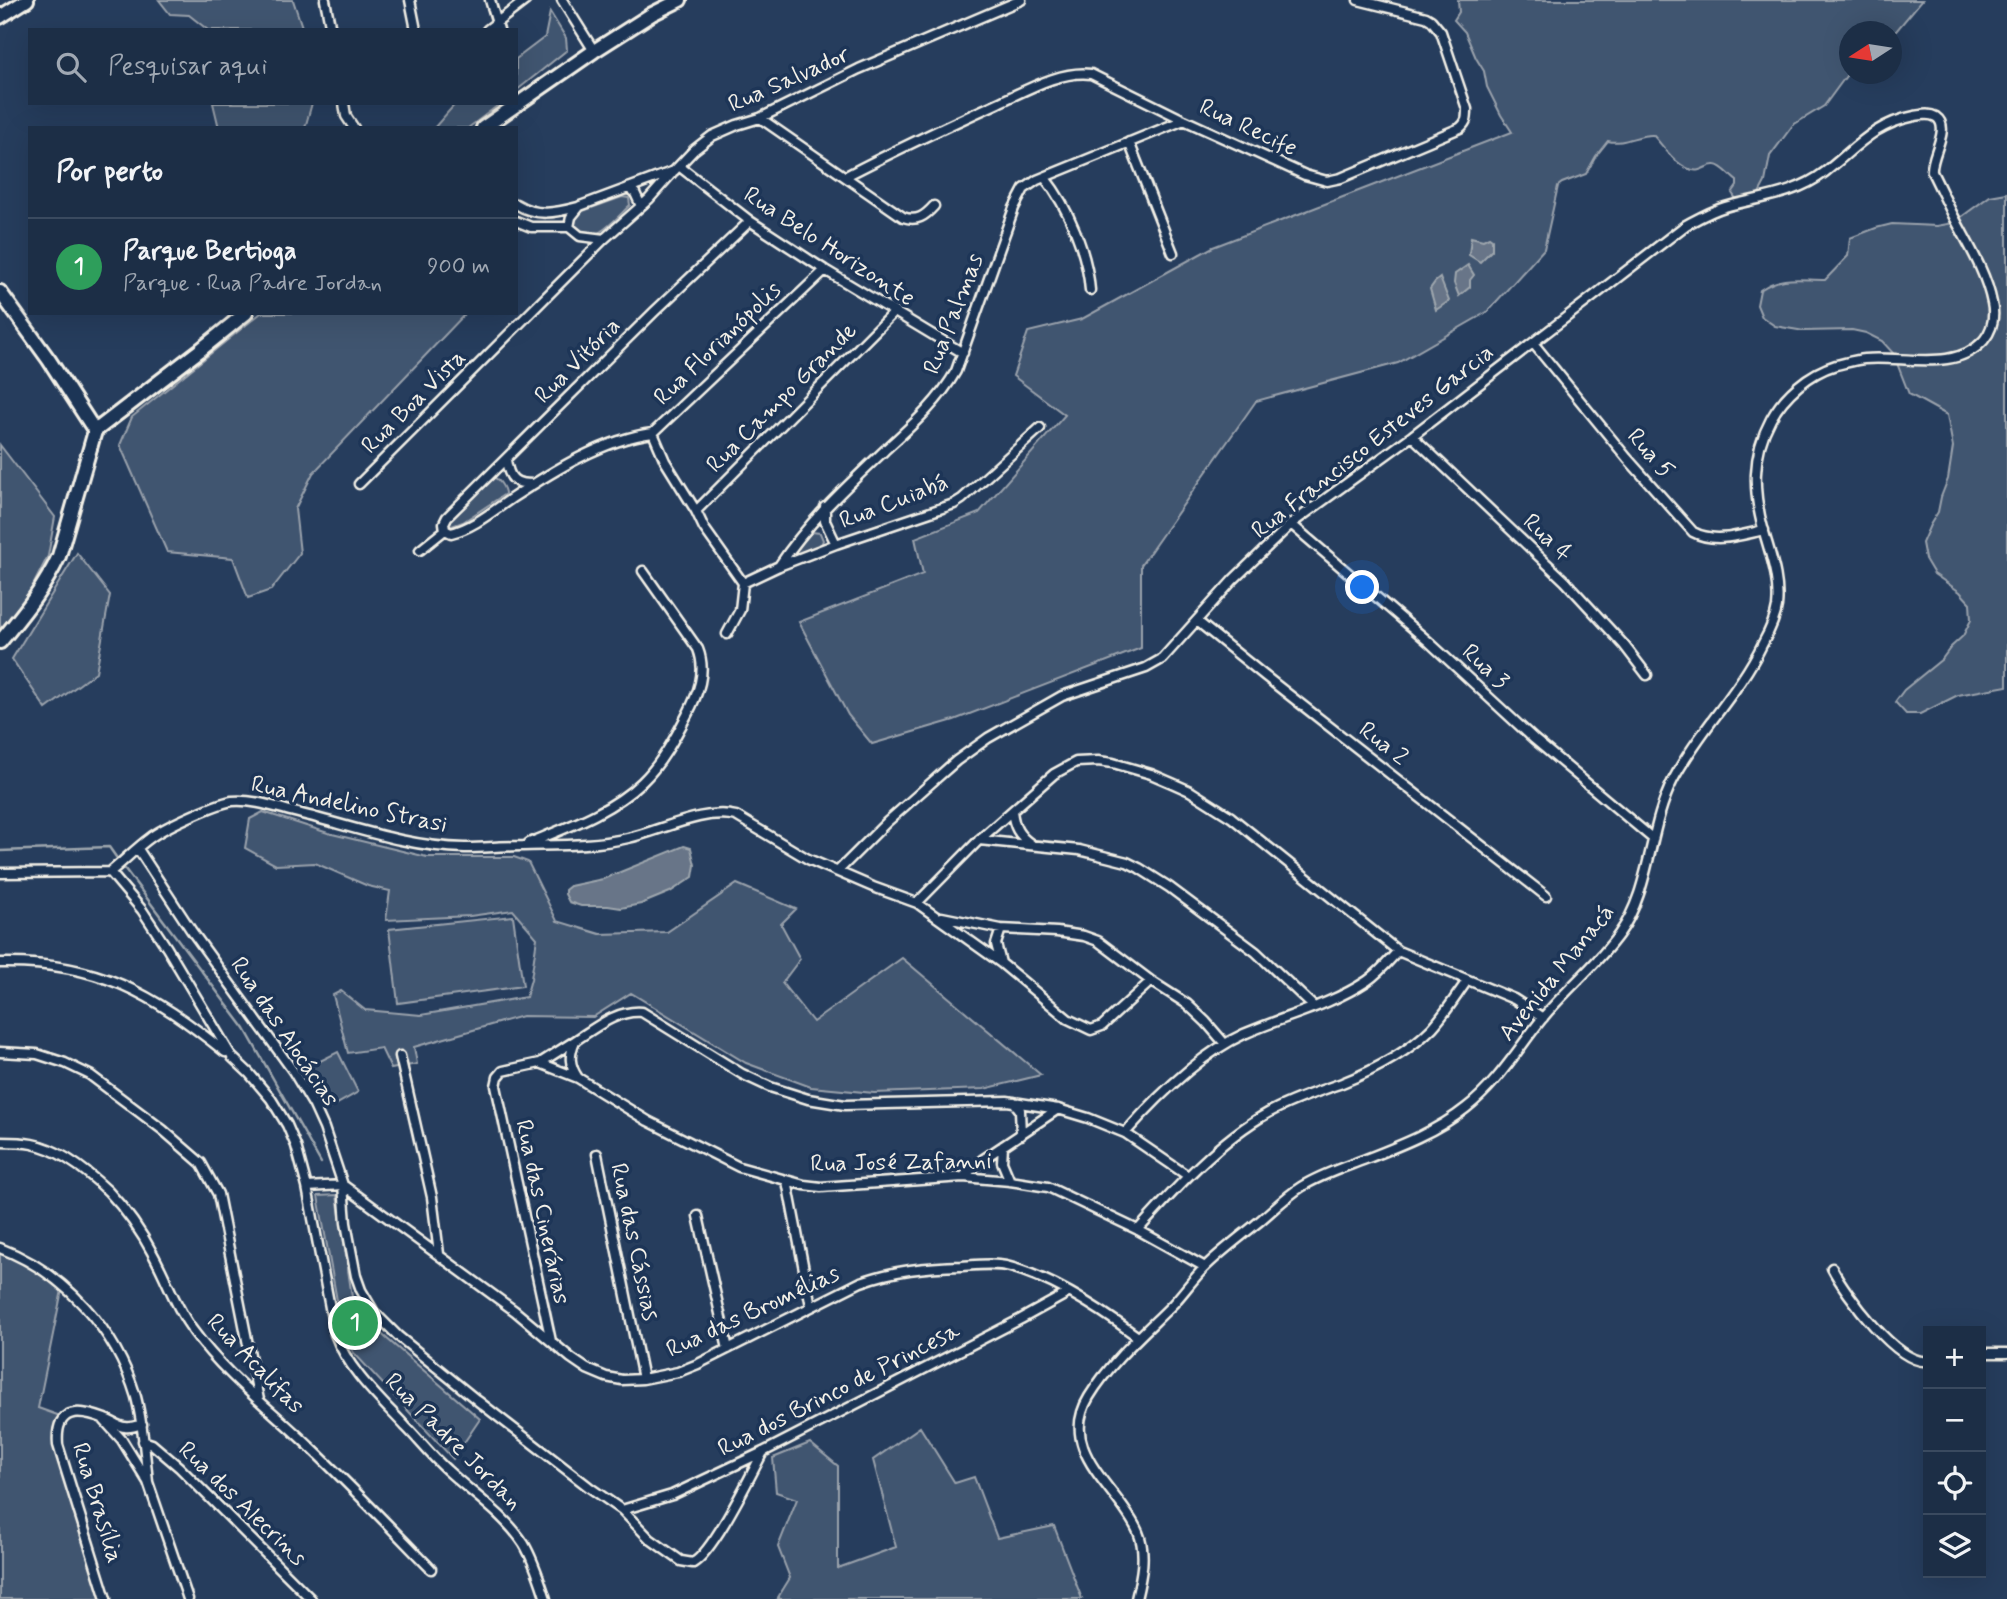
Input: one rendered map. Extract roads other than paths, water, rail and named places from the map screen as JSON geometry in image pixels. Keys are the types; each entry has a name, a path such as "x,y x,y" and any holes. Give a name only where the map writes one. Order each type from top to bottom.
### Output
{"street":[{"path":"0,17 27,0"},
{"path":"325,0 331,28"},
{"path":"410,0 416,28"},
{"path":"490,0 498,26 526,0"},
{"path":"562,0 594,51"},
{"path":"518,104 594,51 652,14 680,0"},
{"name":"Rua Salvador","path":"518,205 538,213 556,212 580,206 676,169 712,136 760,118 859,69 1021,0"},
{"name":"Rua Recife","path":"846,176 1003,100 1057,78 1077,74 1091,74 1305,175 1327,181 1341,178 1460,128 1466,121 1466,109 1441,32 1434,23 1426,16 1358,0"},
{"path":"344,105 346,116 353,126"},
{"path":"486,126 516,105"},
{"name":"Avenida Manacá","path":"1136,1599 1143,1554 1141,1539 1127,1513 1088,1459 1079,1437 1081,1415 1087,1399 1138,1337 1176,1301 1205,1267 1302,1186 1400,1146 1465,1110 1507,1067 1543,1018 1621,932 1636,898 1661,807 1673,780 1740,684 1773,622 1778,588 1774,563 1755,495 1755,475 1763,438 1779,405 1815,374 1831,366 1863,359 1933,360 1963,355 1984,340 1993,324 1992,299 1983,273 1932,172 1932,163 1942,131 1940,121 1933,115 1926,114 1888,124"},
{"path":"760,118 903,217 919,218 934,206"},
{"name":"Rua Palmas","path":"779,566 791,547 825,507 917,420 951,381 1020,195 1029,184 1184,120"},
{"name":"Rua Francisco Esteves Garcia","path":"838,871 887,822 970,750 1062,696 1134,672 1155,663 1167,654 1233,580 1291,524 1412,436 1686,225 1721,208 1792,191 1819,176 1867,136 1888,124"},
{"path":"1129,142 1173,253"},
{"name":"Rua Boa Vista","path":"359,484 604,239 665,183 676,169"},
{"name":"Rua Belo Horizonte","path":"676,169 825,270 963,354"},
{"path":"1045,178 1059,197 1084,254 1090,290"},
{"path":"628,188 635,194 641,206"},
{"path":"569,227 570,217 580,206"},
{"name":"Rua Vitória","path":"446,531 444,525 447,517 750,221"},
{"path":"518,222 539,228 569,227 580,236 604,239"},
{"name":"Rua Florianópolis","path":"446,531 459,531 534,484 605,446 632,436 653,433 825,270"},
{"path":"0,292 95,431"},
{"name":"Rua Campo Grande","path":"696,511 894,312"},
{"path":"0,642 35,599 55,565 95,431 244,315"},
{"name":"Rua 5","path":"1533,343 1618,448 1693,532 1711,538 1764,530"},
{"name":"Rua Cuiabá","path":"743,583 836,544 954,504 1040,428"},
{"path":"653,433 665,461 716,546 743,583 740,610 727,634"},
{"name":"Rua 4","path":"1412,436 1565,581 1624,645 1647,675"},
{"path":"506,460 508,471 514,480 534,484"},
{"path":"825,507 825,521 836,544"},
{"name":"Rua 3","path":"1291,524 1446,657 1534,739 1652,838"},
{"path":"420,550 446,531"},
{"path":"523,846 598,813 643,782 666,751 692,706 700,686 703,663 701,657 643,571"},
{"name":"Rua 2","path":"1197,621 1546,896"},
{"path":"917,904 979,839 1054,774 1076,762 1098,761 1151,774 1190,791 1231,817 1398,951 1514,999 1543,1018"},
{"name":"Rua Andelino Strasi","path":"110,872 152,836 228,802 268,806 431,846 468,848 564,846 628,838 703,816 726,813 736,816 808,859 917,904 937,916"},
{"path":"1012,811 1017,832 1033,846"},
{"path":"979,839 1079,850 1127,862 1139,868 1256,952 1314,1007"},
{"name":"Rua das Alocácias","path":"138,849 191,930 303,1086 324,1128 343,1185 346,1223 356,1276 374,1312 398,1336 478,1401 622,1510"},
{"path":"0,873 110,872"},
{"name":"Rua Padre Jordan","path":"110,872 142,910 232,1057 249,1073 280,1113 296,1146 307,1187 335,1334 347,1359 379,1398 445,1468 516,1534 525,1546 547,1599"},
{"path":"937,916 1002,929 1057,932 1098,941 1187,1004 1225,1044"},
{"path":"937,916 1001,963 1068,1020 1091,1030 1102,1026 1151,981"},
{"path":"1001,963 996,948 1002,929"},
{"path":"1125,1133 1159,1096 1225,1044 1340,996 1368,980 1398,951"},
{"path":"0,963 39,964 106,977 155,1001 191,1024 232,1057"},
{"path":"1138,1230 1188,1175 1252,1123 1302,1097 1366,1073 1396,1056 1432,1027 1467,981"},
{"path":"191,1024 204,1011"},
{"path":"540,1063 611,1019 630,1012 642,1012 742,1074 770,1087 808,1099 845,1105 989,1100 1058,1110 1088,1118 1125,1133 1188,1175"},
{"path":"575,1041 570,1058 572,1069 578,1078"},
{"path":"0,1052 37,1054 90,1075 163,1130 201,1163 218,1194 259,1400"},
{"path":"400,1056 432,1197 439,1254"},
{"name":"Rua José Zafanni","path":"540,1063 578,1078 648,1121 739,1167 787,1181 821,1187 963,1177 1048,1187 1138,1230 1205,1267"},
{"name":"Rua das Cinerárias","path":"540,1063 503,1071 496,1082 496,1091 551,1341"},
{"path":"1014,1102 1020,1110 1021,1135"},
{"path":"963,1177 982,1160 1058,1110"},
{"name":"Rua Acalifas","path":"0,1142 32,1144 52,1150 109,1192 143,1237 179,1310 222,1365 311,1447 431,1569"},
{"path":"1003,1146 1002,1162 1010,1181"},
{"name":"Rua das Cássias","path":"597,1154 643,1379"},
{"path":"787,1181 811,1306"},
{"path":"307,1187 343,1185"},
{"name":"Rua das Bromélias","path":"343,1185 439,1254 571,1358 606,1377 622,1380 643,1379 678,1371 698,1364 861,1282 889,1272 940,1267 1001,1265 1027,1273 1068,1293 1138,1337"},
{"path":"698,1216 728,1349"},
{"path":"0,1248 40,1268 63,1284 102,1329 127,1373 142,1424 148,1482 188,1599"},
{"path":"1832,1268 1857,1307 1902,1353 1917,1361 1923,1361"},
{"name":"Rua dos Brinco de Princesa","path":"622,1510 672,1495 763,1451 1068,1293"},
{"path":"1986,1353 2007,1353"},
{"name":"Rua Brasília","path":"106,1599 58,1445 57,1433 63,1417 72,1412 103,1418 125,1427 142,1424"},
{"name":"Rua Brasília","path":"103,1418 122,1440 148,1482"},
{"name":"Rua dos Alecrins","path":"143,1441 152,1444 179,1467 312,1599"},
{"path":"622,1510 650,1539 669,1553 688,1563 697,1561 722,1527 763,1451"}],"waterway":[{"path":"0,851 109,847 116,857"},
{"path":"125,869 245,1029 321,1163"}],"place":[{"name":"Parque Bertioga","path":"355,1323"}]}
